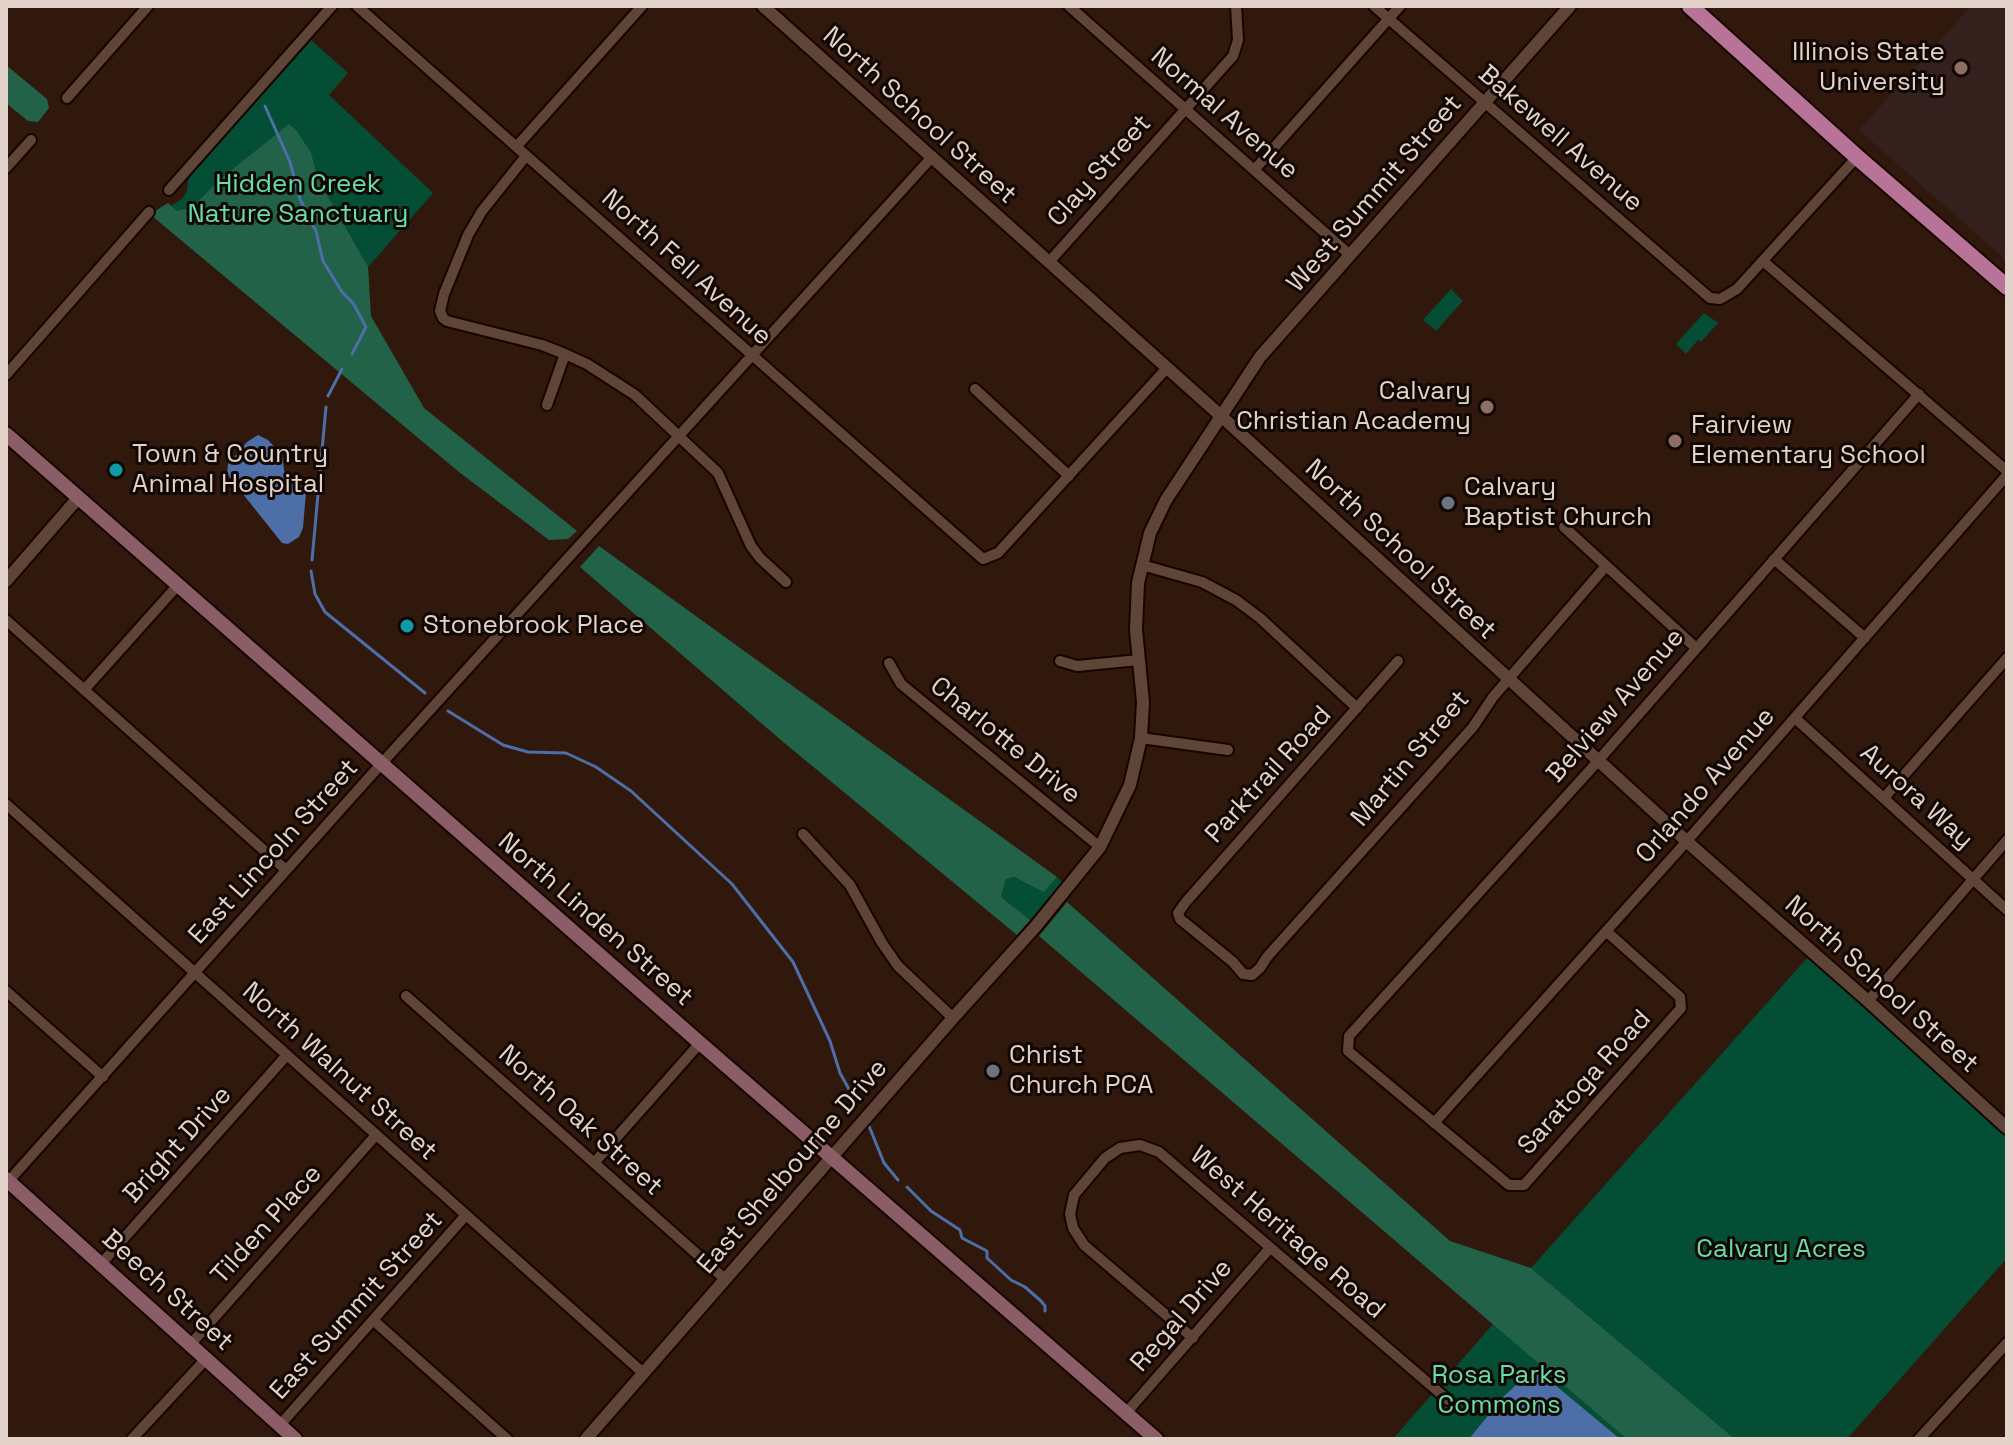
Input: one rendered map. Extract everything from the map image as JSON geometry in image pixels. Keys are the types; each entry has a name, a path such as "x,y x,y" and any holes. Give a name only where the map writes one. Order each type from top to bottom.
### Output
{"main road":[{"path":"1690,6 2007,287"},
{"name":"North Linden Street","path":"6,434 1156,1439"},
{"name":"Beech Street","path":"7,1181 295,1439"}],"street":[{"path":"67,98 148,6"},
{"path":"169,190 332,6"},
{"name":"North Fell Avenue","path":"357,6 976,555 987,559 998,553 1069,476"},
{"path":"517,146 642,6"},
{"name":"North School Street","path":"763,6 2007,1128"},
{"name":"Normal Avenue","path":"1069,6 1350,255"},
{"name":"Clay Street","path":"1049,262 1233,56 1238,40 1236,6"},
{"name":"Bakewell Avenue","path":"1374,6 1707,296 1720,299 1732,294 1763,261"},
{"path":"1255,169 1400,6"},
{"name":"West Summit Street","path":"1139,660 1136,615 1142,565 1150,533 1166,500 1260,357 1570,6"},
{"path":"6,168 31,140"},
{"path":"526,156 482,211 468,235 454,265 440,311 447,321 565,354 587,364 635,395 718,473 751,546 786,582"},
{"name":"East Lincoln Street","path":"7,1181 932,157"},
{"path":"1857,157 1763,261 2007,473"},
{"path":"6,375 149,212"},
{"path":"547,405 565,354"},
{"path":"975,389 1069,476 1166,369"},
{"name":"Belview Avenue","path":"1434,1123 1350,1054 1347,1047 1349,1036 1598,760 1919,394"},
{"name":"Orlando Avenue","path":"1434,1123 1795,718 2007,473"},
{"path":"6,581 78,498"},
{"path":"1564,527 1696,648"},
{"path":"1774,559 1865,638"},
{"path":"1142,565 1202,582 1236,600 1260,618 1357,708"},
{"name":"Martin Street","path":"1180,919 1233,962 1243,974 1252,975 1473,727 1493,697 1606,566"},
{"path":"84,690 178,585"},
{"path":"6,620 286,870"},
{"path":"1884,798 2007,658"},
{"path":"1060,661 1077,666 1139,660"},
{"name":"East Shelbourne Drive","path":"586,1439 1036,926 1100,847 1130,785 1141,738 1143,702 1139,660"},
{"name":"Parktrail Road","path":"1180,919 1178,913 1185,903 1398,661"},
{"name":"Charlotte Drive","path":"889,663 901,684 1100,847"},
{"name":"Aurora Way","path":"1795,718 2007,910"},
{"path":"1141,738 1228,750"},
{"name":"North Walnut Street","path":"6,804 642,1372"},
{"path":"803,834 850,885 898,966 953,1018"},
{"path":"1868,1001 2007,840"},
{"name":"Saratoga Road","path":"1434,1123 1509,1185 1524,1185 1682,1004 1680,997 1606,931"},
{"path":"6,991 103,1077"},
{"name":"North Oak Street","path":"406,996 725,1279"},
{"path":"594,1163 700,1043"},
{"name":"Bright Drive","path":"101,1264 287,1055"},
{"name":"Tilden Place","path":"190,1345 376,1135"},
{"name":"West Heritage Road","path":"1193,1338 1084,1245 1076,1234 1070,1214 1078,1189 1105,1158 1120,1148 1133,1145 1153,1148 1448,1400"},
{"name":"East Summit Street","path":"280,1425 466,1215"},
{"name":"Regal Drive","path":"1126,1413 1270,1248"},
{"path":"373,1320 507,1439"},
{"path":"1919,1439 2007,1343"},
{"path":"132,1439 206,1359"}],"shaded area":[{"name":"Illinois State University","path":"1971,6 2007,6 2007,261 1859,130"}],"green space":[{"name":"Hidden Creek Nature Sanctuary","path":"311,40 348,73 329,95 433,193 368,267 370,316 365,344 170,206 182,199 188,180 197,167"},
{"path":"6,65 47,99 49,108 38,122 28,121 6,103"},
{"path":"289,124 311,153 318,179 368,267 371,316 424,408 577,531 568,539 549,540 459,472 152,216 168,203 177,211 193,207 218,181"},
{"path":"1451,289 1463,301 1436,331 1423,320"},
{"path":"1704,313 1718,323 1686,354 1676,344"},
{"path":"599,546 1057,877 1044,892 1014,877 1006,879 1001,897 1030,920 1017,935 782,741 580,567"},
{"path":"1014,877 1044,891 1057,877 1062,882 1030,920 1001,897 1006,879"},
{"path":"1067,902 1450,1241 1531,1268 1735,1439 1627,1439 1039,936"},
{"name":"Calvary Acres","path":"1808,957 2007,1137 2007,1258 1847,1439 1735,1439 1531,1268"},
{"name":"Rosa Parks Commons","path":"1493,1324 1628,1439 1393,1439"}],"water":[{"path":"258,435 268,440 282,455 285,476 300,484 306,492 303,528 299,537 288,544 282,543 227,474 228,464 247,442"},
{"path":"1537,1370 1620,1439 1469,1439 1503,1397 1529,1373"}],"waterway":[{"path":"265,106 290,162 300,199 316,231 323,261 366,327 352,354"},
{"path":"328,396 342,369"},
{"path":"312,560 326,407"},
{"path":"311,571 315,594 325,612 425,693"},
{"path":"448,711 503,745 528,752 566,753 596,767 631,791 732,884 793,962 830,1041 840,1073 856,1102"},
{"path":"869,1126 884,1163 898,1180"},
{"path":"907,1187 931,1211 960,1230 962,1238 987,1251 987,1258 1041,1301 1045,1311"}],"place":[{"name":"Illinois State University","path":"1961,68"},
{"name":"Calvary Christian Academy","path":"1487,407"},
{"name":"Fairview Elementary School","path":"1675,441"},
{"name":"Town & Country Animal Hospital","path":"116,470"},
{"name":"Calvary Baptist Church","path":"1448,503"},
{"name":"Stonebrook Place","path":"407,626"},
{"name":"Christ Church PCA","path":"993,1071"}]}
